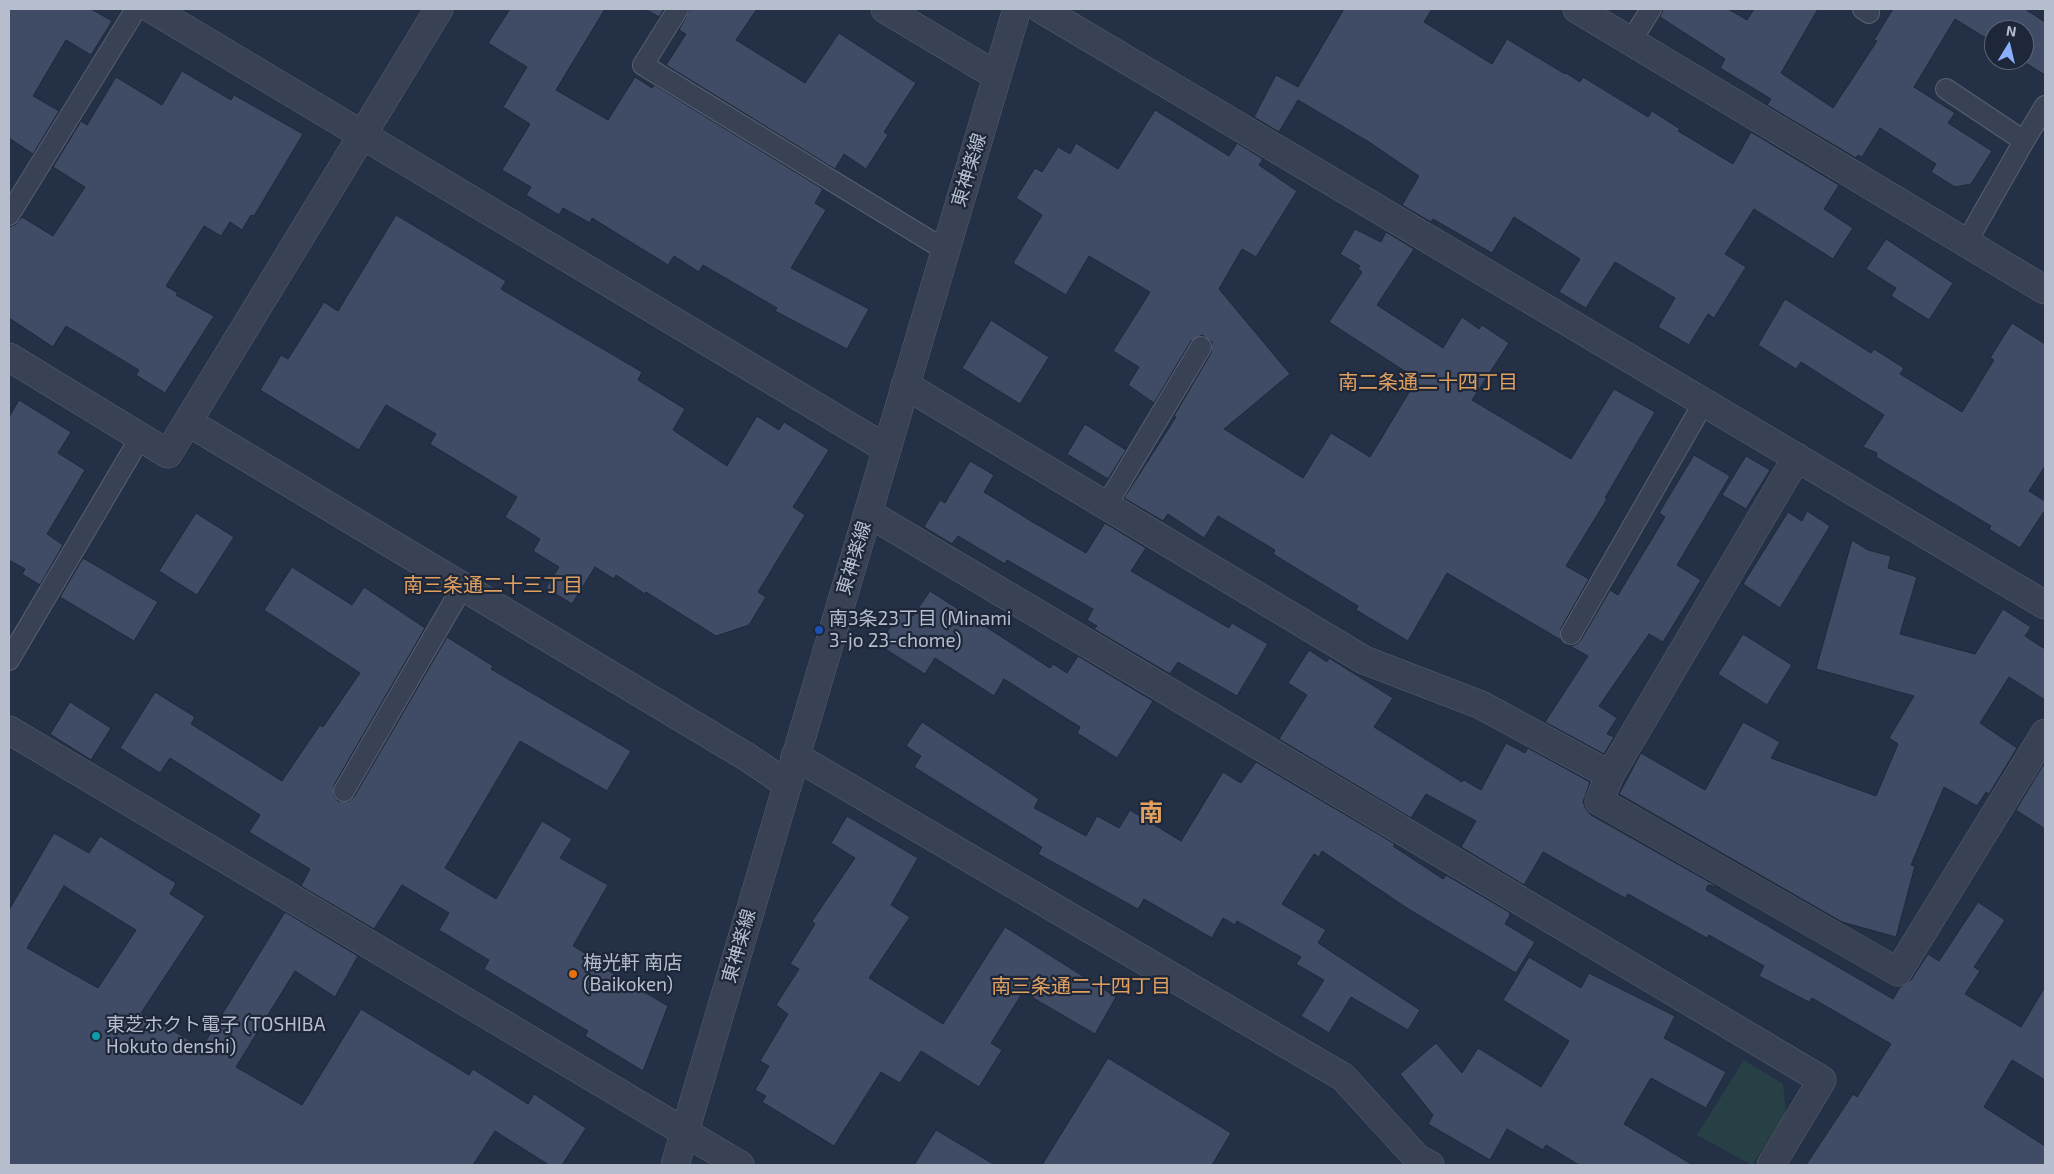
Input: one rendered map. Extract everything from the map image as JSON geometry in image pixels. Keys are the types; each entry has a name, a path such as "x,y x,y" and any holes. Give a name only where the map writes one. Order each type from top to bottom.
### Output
{"street":[{"path":"152,9 887,450"},
{"path":"9,357 168,454 439,9"},
{"path":"884,9 997,76"},
{"name":"東神楽線","path":"675,1165 1017,9"},
{"path":"1041,9 2045,605"},
{"path":"1578,9 2045,290"},
{"path":"905,385 1364,660 1481,704 1610,775"},
{"path":"188,422 747,757 787,784"},
{"path":"1797,457 1610,775 1599,801 1898,972 2045,733"},
{"path":"868,513 1822,1080 1771,1165"},
{"path":"9,730 740,1165"},
{"path":"795,756 1343,1077 1418,1159 1430,1165"}],"lane":[{"path":"9,215 136,9"},
{"path":"678,9 642,65 945,250"},
{"path":"1631,40 1651,9"},
{"path":"1946,89 2024,141"},
{"path":"1966,243 2045,106"},
{"path":"1106,506 1201,347"},
{"path":"1571,634 1704,402"},
{"path":"9,660 140,438"},
{"path":"344,791 463,586"}],"green space":[{"path":"1744,1060 1783,1084 1786,1113 1752,1165 1697,1135"}],"building":[{"path":"9,9 91,9 112,21 91,55 66,40 33,96 59,111 33,154 9,138"},
{"path":"510,9 605,9 556,90 608,120 635,77 652,88 654,85 823,189 815,203 826,210 791,268 869,309 847,349 775,311 777,308 703,265 699,272 674,256 668,265 592,218 590,223 563,208 559,215 526,195 531,187 502,170 530,124 503,107 527,67 488,43"},
{"path":"645,9 664,9 659,17"},
{"path":"690,9 757,9 736,40 805,83 839,33 916,83 884,132 888,135 866,169 844,154 835,169 666,65 686,34 679,30"},
{"path":"1344,9 1432,9 1424,22 1492,64 1507,39 1580,82 1583,77 1648,117 1652,111 1680,129 1678,131 1733,164 1751,132 1839,185 1824,209 1853,228 1833,259 1754,209 1725,254 1746,267 1714,318 1708,314 1689,345 1658,327 1675,298 1615,262 1586,308 1559,292 1580,259 1514,217 1492,253 1433,219 1431,222 1402,205 1419,176 1369,142 1298,100 1279,132 1254,117 1276,75 1298,87"},
{"path":"1663,9 1728,9 1747,20 1754,9 1818,9 1781,73 1833,108 1877,41 1874,40 1893,9 2025,9 2045,22 2045,75 2034,68 2034,20 1984,20 1984,37 1955,19 1914,87 1955,113 1948,123 1992,151 1971,184 1955,187 1931,172 1936,164 1880,128 1862,157 1858,155 1856,158 1767,105 1771,99 1720,68 1725,59 1660,17"},
{"path":"182,71 231,100 234,95 303,134 254,216 251,215 242,230 230,222 221,236 204,226 166,286 178,293 176,295 214,316 165,393 136,375 139,370 66,326 53,347 9,318 9,227 15,225 22,217 53,236 85,187 53,167 81,121 87,125 116,77 162,105"},
{"path":"1155,110 1229,156 1237,143 1263,159 1259,165 1297,191 1256,257 1242,249 1219,289 1290,374 1224,429 1303,478 1331,433 1370,457 1417,379 1329,322 1362,272 1358,269 1360,266 1340,254 1355,229 1381,242 1386,232 1414,249 1377,305 1443,348 1462,317 1479,329 1482,325 1509,343 1472,400 1571,459 1614,389 1655,412 1605,498 1607,499 1566,566 1589,579 1561,628 1561,640 1447,573 1408,641 1356,610 1358,606 1273,554 1275,550 1218,516 1204,538 1168,514 1163,521 1124,498 1176,417 1174,416 1211,353 1212,342 1202,335 1191,341 1154,403 1128,385 1139,367 1113,351 1150,292 1089,256 1066,295 1013,263 1042,215 1016,198 1035,168 1042,172 1058,147 1070,154 1076,143 1118,169"},
{"path":"396,215 506,281 501,289 642,372 638,380 685,409 673,430 727,466 757,416 779,430 784,422 829,450 793,507 805,515 758,592 766,597 749,625 716,636 646,592 645,594 616,575 614,579 595,567 572,604 546,588 559,567 533,551 540,539 505,517 517,497 430,444 436,434 386,405 359,450 260,390 281,355 288,359 324,302 338,311"},
{"path":"1886,239 1953,283 1929,320 1891,296 1896,288 1866,269"},
{"path":"1785,299 1871,353 1874,349 1904,368 1900,374 1962,412 1994,360 1990,358 2012,323 2045,344 2045,466 2029,491 2045,501 2045,510 2020,548 1989,529 1991,526 1876,457 1877,453 1863,447 1884,415 1801,362 1796,369 1758,345"},
{"path":"991,320 1049,357 1020,404 962,368"},
{"path":"19,400 71,432 58,453 85,470 47,534 63,545 40,585 22,574 25,569 9,560 9,417"},
{"path":"1085,424 1126,450 1108,479 1067,454"},
{"path":"1694,455 1730,476 1677,565 1701,580 1663,642 1649,634 1599,706 1617,718 1607,734 1614,737 1604,754 1545,722 1588,656 1570,646 1577,644 1581,640 1610,590 1618,595 1665,517 1659,513"},
{"path":"1746,456 1770,470 1746,509 1722,495"},
{"path":"970,461 994,475 984,492 1031,521 1086,553 1105,523 1146,548 1131,571 1229,628 1232,623 1268,644 1237,696 1178,662 1170,674 1094,629 1097,626 1087,620 1093,609 1007,560 1005,564 958,536 952,544 924,527 940,500 945,503"},
{"path":"1807,511 1830,526 1780,608 1743,584 1788,512 1802,521"},
{"path":"196,513 234,537 197,595 159,571"},
{"path":"1852,540 1868,550 1891,556 1888,568 1917,577 1900,634 1975,654 2003,609 2031,627 2025,636 2045,649 2045,700 2009,677 1980,723 2017,748 1989,794 1986,792 1977,806 1944,787 1911,865 1915,866 1896,937 1842,922 1619,794 1641,753 1705,790 1743,722 1780,742 1771,758 1876,796 1898,744 1889,738 1914,696 1816,669"},
{"path":"83,558 158,602 134,641 60,597"},
{"path":"292,567 352,605 364,587 425,628 334,785 334,796 338,801 349,801 354,797 447,637 493,666 491,669 631,751 607,791 520,741 445,868 496,899 542,821 572,839 560,858 608,885 573,946 603,964 602,967 668,1006 643,1071 585,1036 588,1031 484,969 489,960 439,930 449,913 402,885 374,929 301,886 310,869 249,832 260,815 170,758 160,773 120,748 155,692 195,717 191,724 282,781 320,725 323,727 360,673 264,610"},
{"path":"930,591 1050,668 1053,664 1067,673 1078,656 1153,701 1117,758 1077,733 1080,727 1004,679 994,696 935,658 925,674 879,645 902,609 913,616"},
{"path":"1743,634 1792,665 1767,705 1718,674"},
{"path":"1309,650 1327,662 1329,658 1393,698 1374,727 1462,782 1464,780 1481,790 1506,743 1525,753 1528,748 1590,782 1583,802 1591,815 1720,888 1708,885 1706,890 1893,999 1900,987 1911,980 1928,954 1939,961 1978,902 2005,920 1974,967 1980,971 1965,994 2021,1027 2045,987 2045,1080 2012,1060 1984,1107 2045,1146 2045,1165 1806,1165 1853,1094 1857,1097 1891,1044 1812,998 1809,1002 1759,976 1764,966 1709,935 1707,938 1628,894 1625,898 1543,852 1524,885 1461,847 1476,821 1426,794 1411,818 1279,739 1307,695 1288,683"},
{"path":"70,702 111,728 91,760 50,734"},
{"path":"922,722 1039,799 1034,808 1086,836 1097,816 1119,828 1130,810 1181,841 1223,772 1241,783 1256,762 1395,844 1393,846 1443,879 1446,875 1509,912 1510,915 1505,924 1535,942 1516,973 1410,910 1322,851 1319,857 1314,854 1282,904 1326,930 1318,943 1420,1010 1408,1030 1351,997 1329,1033 1301,1016 1324,980 1296,964 1301,957 1237,921 1235,925 1223,918 1212,938 1144,899 1138,909 1038,854 1042,847 914,767 921,756 906,746"},
{"path":"2043,765 2045,767 2045,829 2016,810"},
{"path":"847,816 918,858 891,905 910,917 869,978 943,1024 1005,927 1116,997 1095,1034 1023,992 991,1043 1002,1050 979,1087 921,1051 900,1083 881,1072 834,1146 762,1102 766,1096 755,1090 769,1066 760,1061 788,1014 776,1005 799,969 790,964 815,924 812,921 855,858 831,843"},
{"path":"54,833 89,853 100,836 176,883 170,894 205,916 141,1013 202,1047 285,912 358,956 335,997 295,971 236,1067 302,1105 361,1009 469,1075 473,1069 528,1104 534,1094 586,1128 562,1165 549,1165 495,1131 473,1165 9,1165 9,910","holes":["64,886 136,930 98,988 27,948"]},
{"path":"1529,957 1581,988 1589,973 1675,1016 1664,1038 1726,1072 1706,1108 1651,1078 1624,1124 1693,1165 1579,1165 1546,1145 1543,1150 1507,1129 1490,1160 1428,1124 1433,1115 1400,1074 1436,1043 1462,1073 1478,1048 1541,1087 1569,1041 1503,1000"},
{"path":"1108,1058 1231,1133 1212,1165 1042,1165"},
{"path":"936,1130 995,1165 914,1165"}],"place":[{"name":"南3条23丁目 (Minami 3-jo 23-chome)","path":"819,630"},
{"name":"梅光軒 南店 (Baikoken)","path":"573,974"},
{"name":"東芝ホクト電子 (TOSHIBA Hokuto denshi)","path":"96,1036"}],"district":[{"name":"南二条通二十四丁目","path":"1428,382"},
{"name":"南三条通二十三丁目","path":"493,585"},
{"name":"南","path":"1151,813"},
{"name":"南三条通二十四丁目","path":"1081,986"}]}
